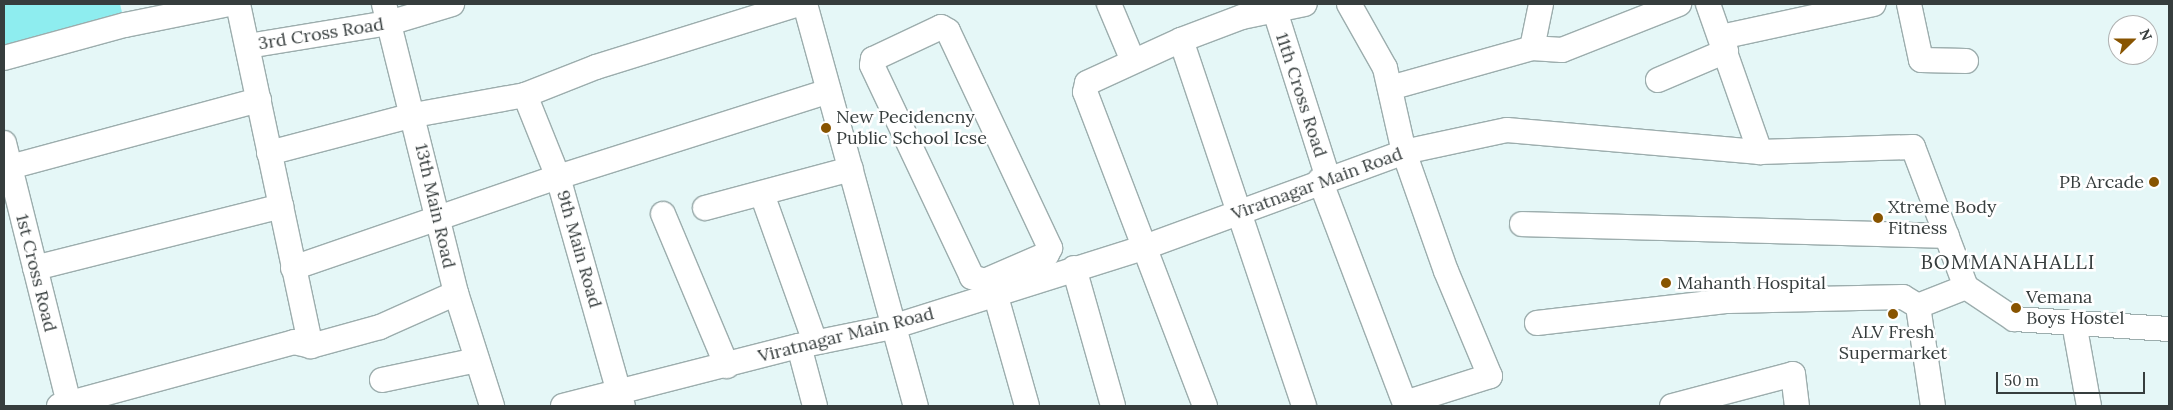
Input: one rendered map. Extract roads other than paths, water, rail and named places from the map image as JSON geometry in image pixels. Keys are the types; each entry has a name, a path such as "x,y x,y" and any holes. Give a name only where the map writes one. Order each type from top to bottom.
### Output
{"street":[{"path":"4,58 125,24 229,4"},
{"path":"238,4 311,346"},
{"name":"3rd Cross Road","path":"248,46 387,14 452,4"},
{"path":"269,153 414,115 525,95 596,67 798,4"},
{"path":"805,4 892,326 916,406"},
{"path":"1109,4 1134,61"},
{"path":"1204,406 1085,92 1086,83 1181,40 1241,10 1275,11 1305,4"},
{"path":"1349,4 1386,68 1404,152 1446,271 1490,376 1406,405"},
{"path":"1532,48 1541,4"},
{"path":"1390,88 1532,48 1562,50 1678,4"},
{"path":"1708,4 1724,44 1760,152"},
{"path":"1658,80 1724,44 1873,4"},
{"path":"1909,4 1921,60 1966,60"},
{"name":"11th Cross Road","path":"1275,11 1324,179 1406,405"},
{"name":"13th Main Road","path":"387,14 414,115 456,293 492,406"},
{"path":"941,27 948,31 1050,248 1047,254 1014,278 985,280 972,277 872,65 873,59 941,27"},
{"path":"1181,40 1304,406"},
{"path":"293,268 558,177 828,91"},
{"name":"9th Main Road","path":"525,95 558,177 621,399"},
{"path":"10,167 259,100"},
{"name":"Viratnagar Main Road","path":"563,406 621,399 727,366 807,344 892,326 995,293 1014,278 1074,268 1144,247 1238,214 1324,179 1404,152 1507,130 1760,152 1886,146 1913,148 1966,287"},
{"name":"1st Cross Road","path":"4,143 35,268 64,405"},
{"path":"705,208 851,169"},
{"path":"762,194 807,344 815,406"},
{"path":"35,268 281,206"},
{"path":"664,214 727,366"},
{"path":"1522,224 1947,236"},
{"path":"1074,268 1113,406"},
{"path":"1918,306 1966,287 2014,319 2169,329"},
{"path":"64,405 294,342 311,346 380,327 456,293"},
{"path":"995,293 1027,406"},
{"path":"1536,323 1728,301 1903,297 1918,306"},
{"path":"1918,306 1933,406"},
{"path":"2074,323 2089,406"},
{"path":"382,380 477,360"},
{"path":"1672,406 1793,374 1797,406"}],"place":[{"name":"New Pecidencny Public School Icse","path":"826,128"},
{"name":"PB Arcade","path":"2154,182"},
{"name":"Xtreme Body Fitness","path":"1878,218"},
{"name":"Mahanth Hospital","path":"1666,283"},
{"name":"Vemana Boys Hostel","path":"2016,308"},
{"name":"ALV Fresh Supermarket","path":"1893,314"}],"district":[{"name":"BOMMANAHALLI","path":"2008,261"}]}
